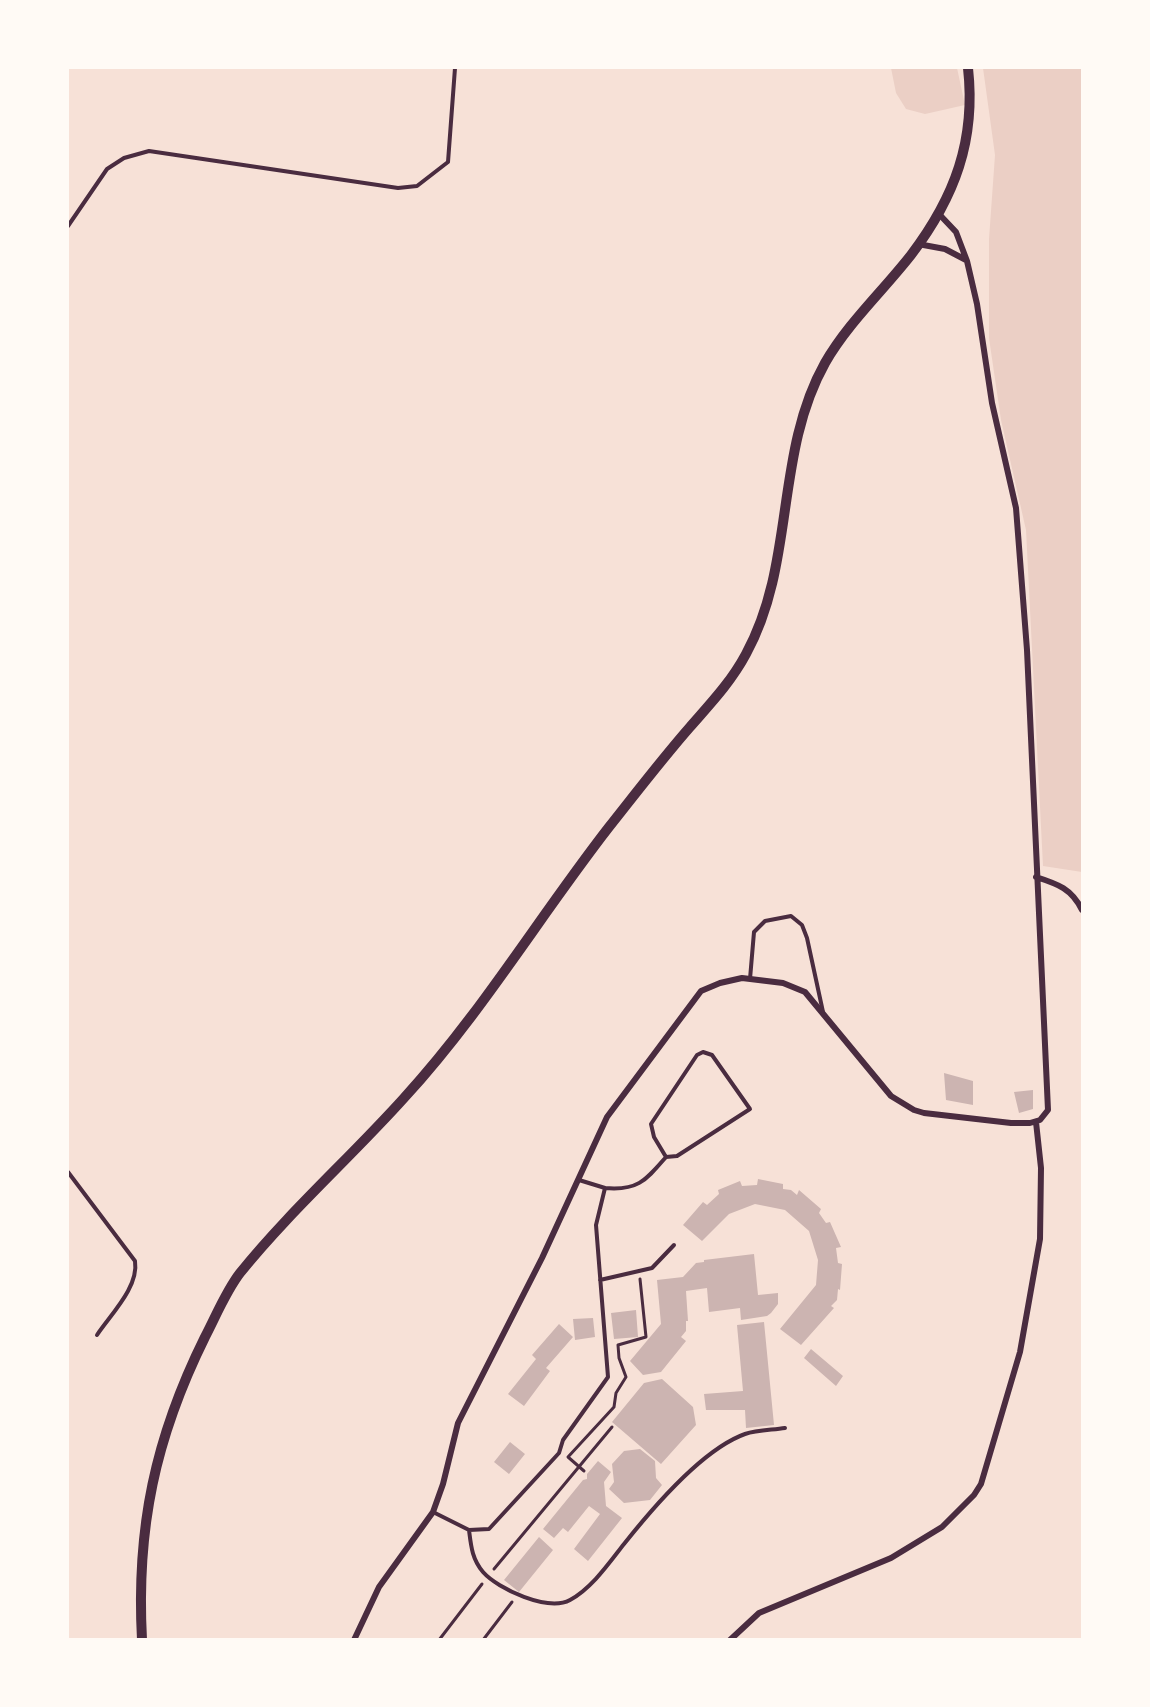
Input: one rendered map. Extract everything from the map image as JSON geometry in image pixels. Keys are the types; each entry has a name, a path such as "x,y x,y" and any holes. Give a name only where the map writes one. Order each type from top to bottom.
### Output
{"main road":[{"path":"142,1640 140,1588 142,1536 157,1459 189,1370 236,1277 273,1235 403,1100 462,1032 609,827 688,729 726,687 748,652 773,590 786,490 800,423 826,361 852,323 918,244 939,214 964,160 969,135 968,68"}],"street":[{"path":"354,1640 378,1587 433,1512 443,1484 458,1423 542,1258 607,1117 701,992 720,983 750,979 783,983 805,992 891,1096 914,1110 1011,1123 1036,1122 1044,1116 1049,1102 1036,877 1027,650 1016,508 992,403 977,304 967,261 956,232 939,214"},
{"path":"918,244 945,249 967,261"},
{"path":"1036,877 1065,887 1077,898 1083,910"},
{"path":"730,1640 759,1612 891,1558 934,1532 974,1495 981,1484 1020,1352 1040,1239 1041,1168 1036,1122"}],"lane":[{"path":"68,226 107,169 124,158 149,151 398,188 417,186 448,162 455,68"},
{"path":"750,979 754,932 765,921 791,916 802,925 807,938 823,1012"},
{"path":"578,1180 605,1188 625,1190 647,1178 666,1157 677,1156 750,1109 712,1055 703,1052 697,1055 651,1124 654,1137 666,1157"},
{"path":"68,1172 135,1261 136,1272 129,1288 97,1335"},
{"path":"433,1512 469,1530 489,1529 560,1453 562,1440 608,1377 596,1225 605,1188"},
{"path":"600,1280 652,1268 674,1245"},
{"path":"469,1530 471,1554 488,1576 517,1596 544,1602 569,1601 604,1570 668,1492 701,1463 745,1434 785,1428"}],"path":[{"path":"440,1639 488,1576 612,1427"},
{"path":"483,1640 517,1596"}],"shaded area":[{"path":"891,68 957,68 965,105 925,114 906,109 896,93"},
{"path":"983,68 1082,68 1082,872 1043,866 1026,530 1001,420 989,338 989,239 995,155"}],"building":[{"path":"944,1073 973,1081 973,1105 946,1100"},
{"path":"1033,1090 1033,1109 1019,1113 1014,1092"},
{"path":"758,1179 783,1184 783,1189 791,1190 797,1195 799,1190 821,1209 819,1213 826,1223 830,1222 841,1247 836,1248 838,1263 842,1264 840,1290 838,1289 837,1300 831,1306 834,1308 801,1345 780,1329 816,1285 818,1260 809,1231 785,1210 755,1204 729,1214 702,1241 683,1225 703,1202 707,1205 719,1194 718,1190 740,1181 742,1186 757,1185"},
{"path":"754,1254 758,1295 778,1293 778,1304 771,1313 767,1316 741,1320 740,1308 709,1312 707,1288 686,1291 688,1321 686,1321 686,1331 681,1337 686,1341 661,1372 643,1375 630,1361 661,1324 657,1280 683,1277 696,1263 704,1262 704,1260"},
{"path":"636,1310 638,1337 614,1339 611,1313"},
{"path":"593,1318 595,1337 575,1340 573,1319"},
{"path":"764,1322 774,1425 746,1428 745,1410 706,1410 704,1394 743,1391 737,1325"},
{"path":"559,1324 573,1337 546,1368 550,1371 524,1406 508,1394 536,1359 532,1355"},
{"path":"811,1349 843,1376 836,1386 804,1358"},
{"path":"662,1379 693,1407 696,1425 661,1464 612,1422 644,1383"},
{"path":"510,1442 525,1454 509,1474 494,1462"},
{"path":"640,1449 655,1461 656,1478 662,1485 650,1500 624,1503 609,1489 614,1482 612,1464 624,1451"},
{"path":"598,1461 611,1472 604,1482 606,1506 622,1518 588,1561 574,1549 600,1514 589,1506 568,1532 563,1528 554,1538 543,1529 583,1480 587,1479 587,1474"},
{"path":"539,1537 553,1550 519,1592 504,1580"}]}
